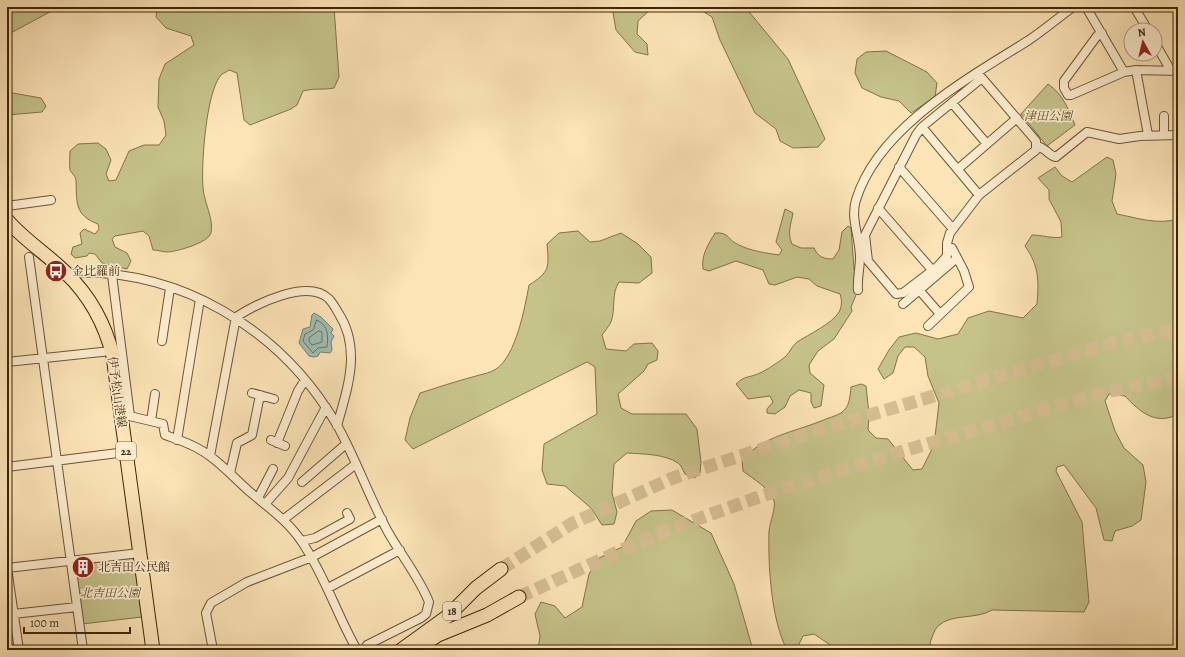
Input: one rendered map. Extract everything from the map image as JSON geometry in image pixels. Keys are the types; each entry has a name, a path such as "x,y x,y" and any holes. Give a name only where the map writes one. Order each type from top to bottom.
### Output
{"main road":[{"name":"伊予松山港線","path":"7,220 22,236 66,273 92,305 113,343 125,415 126,452 153,650"},
{"name":"18","path":"401,650 448,616 476,588 501,569"},
{"name":"18","path":"416,650 438,635 487,615 519,597"}],"street":[{"path":"858,290 860,257 854,212 856,200 867,175 886,147 917,116 981,74 1073,7"},
{"path":"1086,7 1124,72"},
{"path":"1134,7 1143,22"},
{"path":"1102,33 1097,36 1064,81 1064,88 1068,95 1124,72 1136,70 1175,71"},
{"path":"1163,54 1175,71"},
{"path":"1136,70 1148,135"},
{"path":"981,74 1036,141 1036,150 979,195 953,229 948,238 947,256 933,271 899,295 868,261 865,235 916,135 922,128 952,103 981,74"},
{"path":"952,103 987,144"},
{"path":"1164,116 1164,135"},
{"path":"958,170 1017,118"},
{"path":"922,128 979,195"},
{"path":"1037,146 1045,148 1051,155 1056,157 1087,132 1119,139 1148,135 1178,135"},
{"path":"899,167 953,229"},
{"path":"7,206 51,200"},
{"path":"878,208 933,271"},
{"path":"928,326 969,287 952,248 947,247"},
{"path":"29,257 83,650"},
{"path":"904,304 957,258"},
{"path":"66,273 87,272 152,282 200,299 236,317 266,339 306,380 326,407 337,426 388,532 427,596 429,602 428,609 421,618 367,646 364,650"},
{"path":"7,362 42,358 113,343 112,275"},
{"path":"162,341 170,288"},
{"path":"236,317 286,294 305,290 328,298 345,324 350,339 351,358 344,400 337,426"},
{"path":"920,291 940,314"},
{"path":"177,440 200,299"},
{"path":"210,456 236,317"},
{"path":"285,446 274,442 298,391 306,380"},
{"path":"151,421 155,394"},
{"path":"230,473 237,444 252,434 256,394 274,399"},
{"path":"266,503 288,478 326,407"},
{"path":"125,415 164,424 165,435 191,445 210,456 284,519 302,541 312,557 328,588 348,635 357,650"},
{"path":"302,482 346,444"},
{"path":"7,467 126,452"},
{"path":"284,519 356,464"},
{"path":"258,498 273,469"},
{"path":"302,541 315,538 350,519 347,513"},
{"path":"213,650 206,613 211,603 247,582 312,557 382,519"},
{"path":"328,588 400,550"},
{"path":"19,650 7,568 71,562 140,553"},
{"path":"13,614 77,607"},
{"path":"153,650 166,650"},
{"path":"443,650 452,650"}],"green space":[{"path":"7,7 59,7 7,35"},
{"path":"334,7 339,77 334,88 303,91 297,105 291,109 250,125 244,120 237,73 229,70 222,74 216,84 208,112 204,147 203,188 212,228 209,237 192,246 168,252 153,250 149,236 143,231 115,236 112,239 115,247 127,253 131,261 127,269 102,263 95,254 89,253 87,256 75,258 71,254 73,247 82,244 80,233 84,229 95,234 99,229 98,224 85,216 78,207 76,179 70,170 70,151 78,144 98,143 106,149 111,160 106,174 109,181 116,180 129,151 144,145 159,145 166,135 164,121 158,107 159,79 165,64 194,45 191,36 166,28 156,17 157,8"},
{"path":"612,7 653,7 638,21 637,34 647,44 648,55 635,52 616,30"},
{"path":"696,7 745,7 788,59 825,139 818,147 793,148 780,141 776,129 755,113 720,40 712,17"},
{"path":"886,51 927,72 937,83 935,97 911,113 899,101 881,97 862,88 855,73 857,59 866,52"},
{"name":"津田公園","path":"1048,84 1062,98 1075,125 1047,146 1021,114"},
{"path":"7,92 41,98 46,106 42,112 7,115"},
{"path":"1107,157 1113,160 1116,174 1112,201 1117,214 1155,221 1170,221 1178,219 1178,414 1163,418 1149,416 1125,396 1109,394 1105,401 1115,431 1124,448 1143,465 1146,482 1141,520 1132,526 1115,531 1112,541 1104,540 1096,508 1064,465 1057,467 1056,471 1082,522 1089,602 1084,612 992,610 979,615 950,619 938,626 935,630 930,643 932,650 838,650 814,634 803,636 798,646 787,650 777,623 770,576 769,531 774,501 772,496 765,488 743,471 742,459 751,451 770,440 841,413 848,405 851,387 861,384 866,386 869,414 868,430 876,438 888,439 913,470 922,469 934,445 939,403 928,376 925,357 914,347 905,347 898,356 893,373 884,379 878,369 889,350 899,337 916,333 938,339 958,334 968,318 989,311 1023,318 1037,304 1038,288 1037,274 1033,260 1025,246 1032,235 1055,238 1062,237 1061,222 1049,199 1049,190 1038,178 1055,167 1062,176 1072,182"},
{"path":"785,209 793,213 790,225 792,244 801,248 814,248 817,254 827,259 833,259 839,250 842,232 848,226 851,228 854,269 858,290 851,307 852,311 834,339 818,351 809,365 810,373 824,385 821,406 814,408 811,402 811,393 799,390 790,396 785,407 775,414 767,413 767,409 773,402 770,396 748,399 736,384 742,379 756,375 773,365 786,356 797,342 836,316 840,310 840,294 817,286 809,279 797,277 775,285 769,284 763,270 736,261 709,271 703,269 703,259 715,233 726,235 735,243 748,249 779,255 782,250 776,242"},
{"path":"578,231 590,242 600,241 621,233 638,244 651,257 652,273 639,283 619,282 614,296 611,322 602,335 606,349 626,351 634,344 652,343 658,351 657,360 648,364 644,371 618,394 621,408 632,414 686,414 697,429 701,462 700,473 695,478 685,474 678,463 660,456 627,453 614,464 612,493 617,512 614,524 602,525 591,508 565,486 547,484 542,470 544,444 597,414 595,367 587,362 413,449 405,440 410,418 420,393 489,372 496,369 503,363 514,343 525,306 529,285 541,276 547,268 547,244 559,233"},
{"path":"672,510 711,533 734,584 753,650 538,650 540,636 535,614 541,602 555,606 565,618 582,607 589,574 599,558 622,547 636,521 651,511"},
{"name":"北吉田公園","path":"134,557 142,617 82,624 75,573 93,570 93,563"}],"water":[{"path":"314,313 321,317 333,329 331,333 334,336 331,342 332,350 330,353 320,352 318,356 314,357 309,356 299,343 303,329 310,327 312,315"}],"tunnel":[{"path":"501,569 573,523 673,478 823,429 1121,340 1178,330"},
{"path":"519,597 657,534 753,499 883,457 1101,393 1178,378"}],"place":[{"name":"金比羅前","path":"56,271"},
{"name":"北吉田公民館","path":"83,567"}]}
